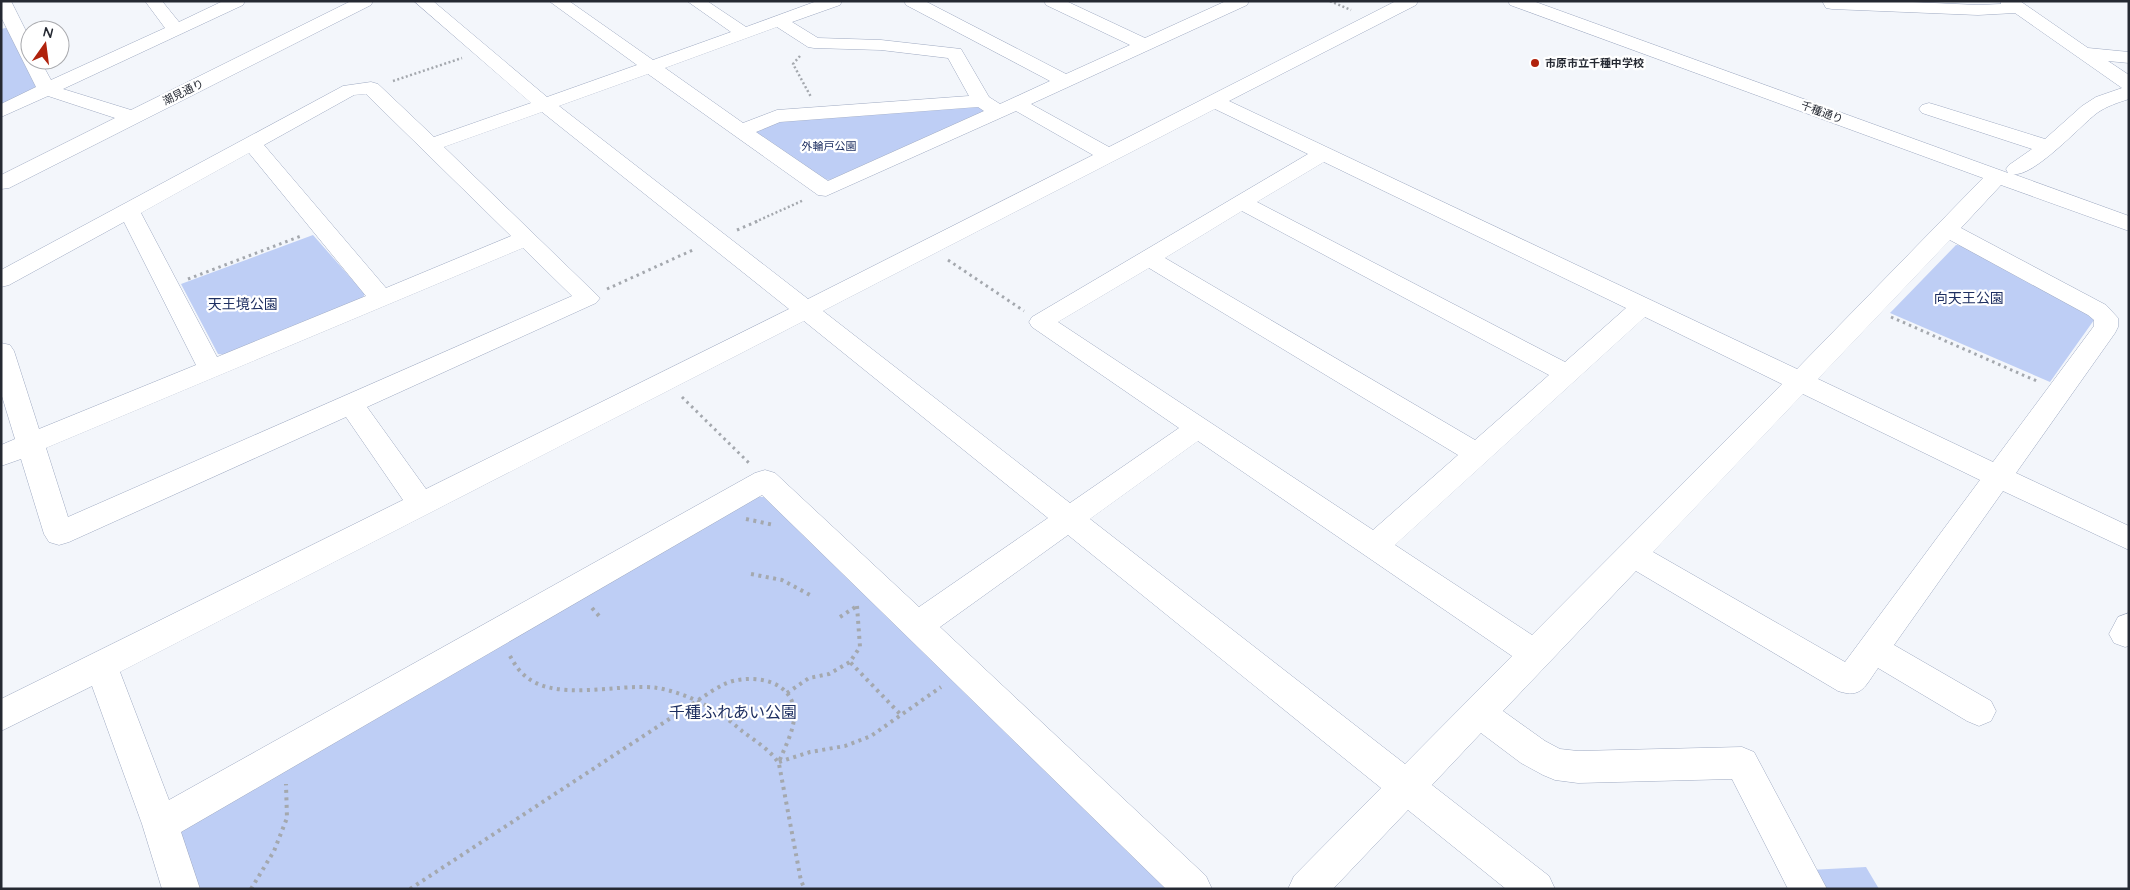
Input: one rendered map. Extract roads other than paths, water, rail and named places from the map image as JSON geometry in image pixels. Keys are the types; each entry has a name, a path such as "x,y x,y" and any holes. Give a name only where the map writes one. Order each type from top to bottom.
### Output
{"street":[{"path":"2,1 8,27 20,44"},
{"path":"152,1 176,30"},
{"path":"1,110 237,1"},
{"name":"潮見通り","path":"1,183 365,1"},
{"path":"422,1 544,104 1070,518 1536,889"},
{"path":"557,1 826,190 1241,1"},
{"path":"696,1 744,33"},
{"path":"429,146 834,1"},
{"path":"912,1 1065,81"},
{"path":"1052,1 1145,44"},
{"path":"1,716 806,310 1410,1"},
{"name":"千種通り","path":"1516,1 2006,173 2129,210"},
{"name":"千種通り","path":"1547,1 2006,173 2129,224"},
{"path":"1307,889 1947,230 2006,173 2048,147 2089,110 2127,84 2013,5 1978,10 1832,4 1830,1"},
{"path":"1197,5 1215,13"},
{"path":"779,21 814,43 881,45 954,52 981,101"},
{"path":"2082,53 2129,58"},
{"path":"37,70 47,90 132,117"},
{"path":"1,280 350,90 371,88 588,298 60,534 1,352"},
{"path":"740,131 777,116 981,101 1007,107 1109,154"},
{"path":"1214,101 2129,539"},
{"path":"1930,109 2048,147"},
{"path":"252,143 382,299"},
{"path":"1324,153 1041,322 1535,654"},
{"path":"1241,202 1567,374"},
{"path":"128,210 211,369"},
{"path":"1632,554 1850,681 2106,327 2106,318 2096,310 1947,230"},
{"path":"1,456 525,239"},
{"path":"1149,258 1478,454"},
{"path":"1374,546 1643,306"},
{"path":"351,404 421,503"},
{"path":"917,626 1199,427"},
{"path":"160,824 765,480 1190,888"},
{"path":"1873,648 1979,711"},
{"path":"101,665 160,824 181,889"},
{"path":"1478,712 1533,752 1555,764 1578,767 1742,763 1808,889"}],"place":[{"name":"市原市立千種中学校","path":"1535,63"}],"park label":[{"name":"外輪戸公園","path":"829,146"},
{"name":"向天王公園","path":"1969,298"},
{"name":"天王境公園","path":"243,304"},
{"name":"千種ふれあい公園","path":"733,712"}]}
